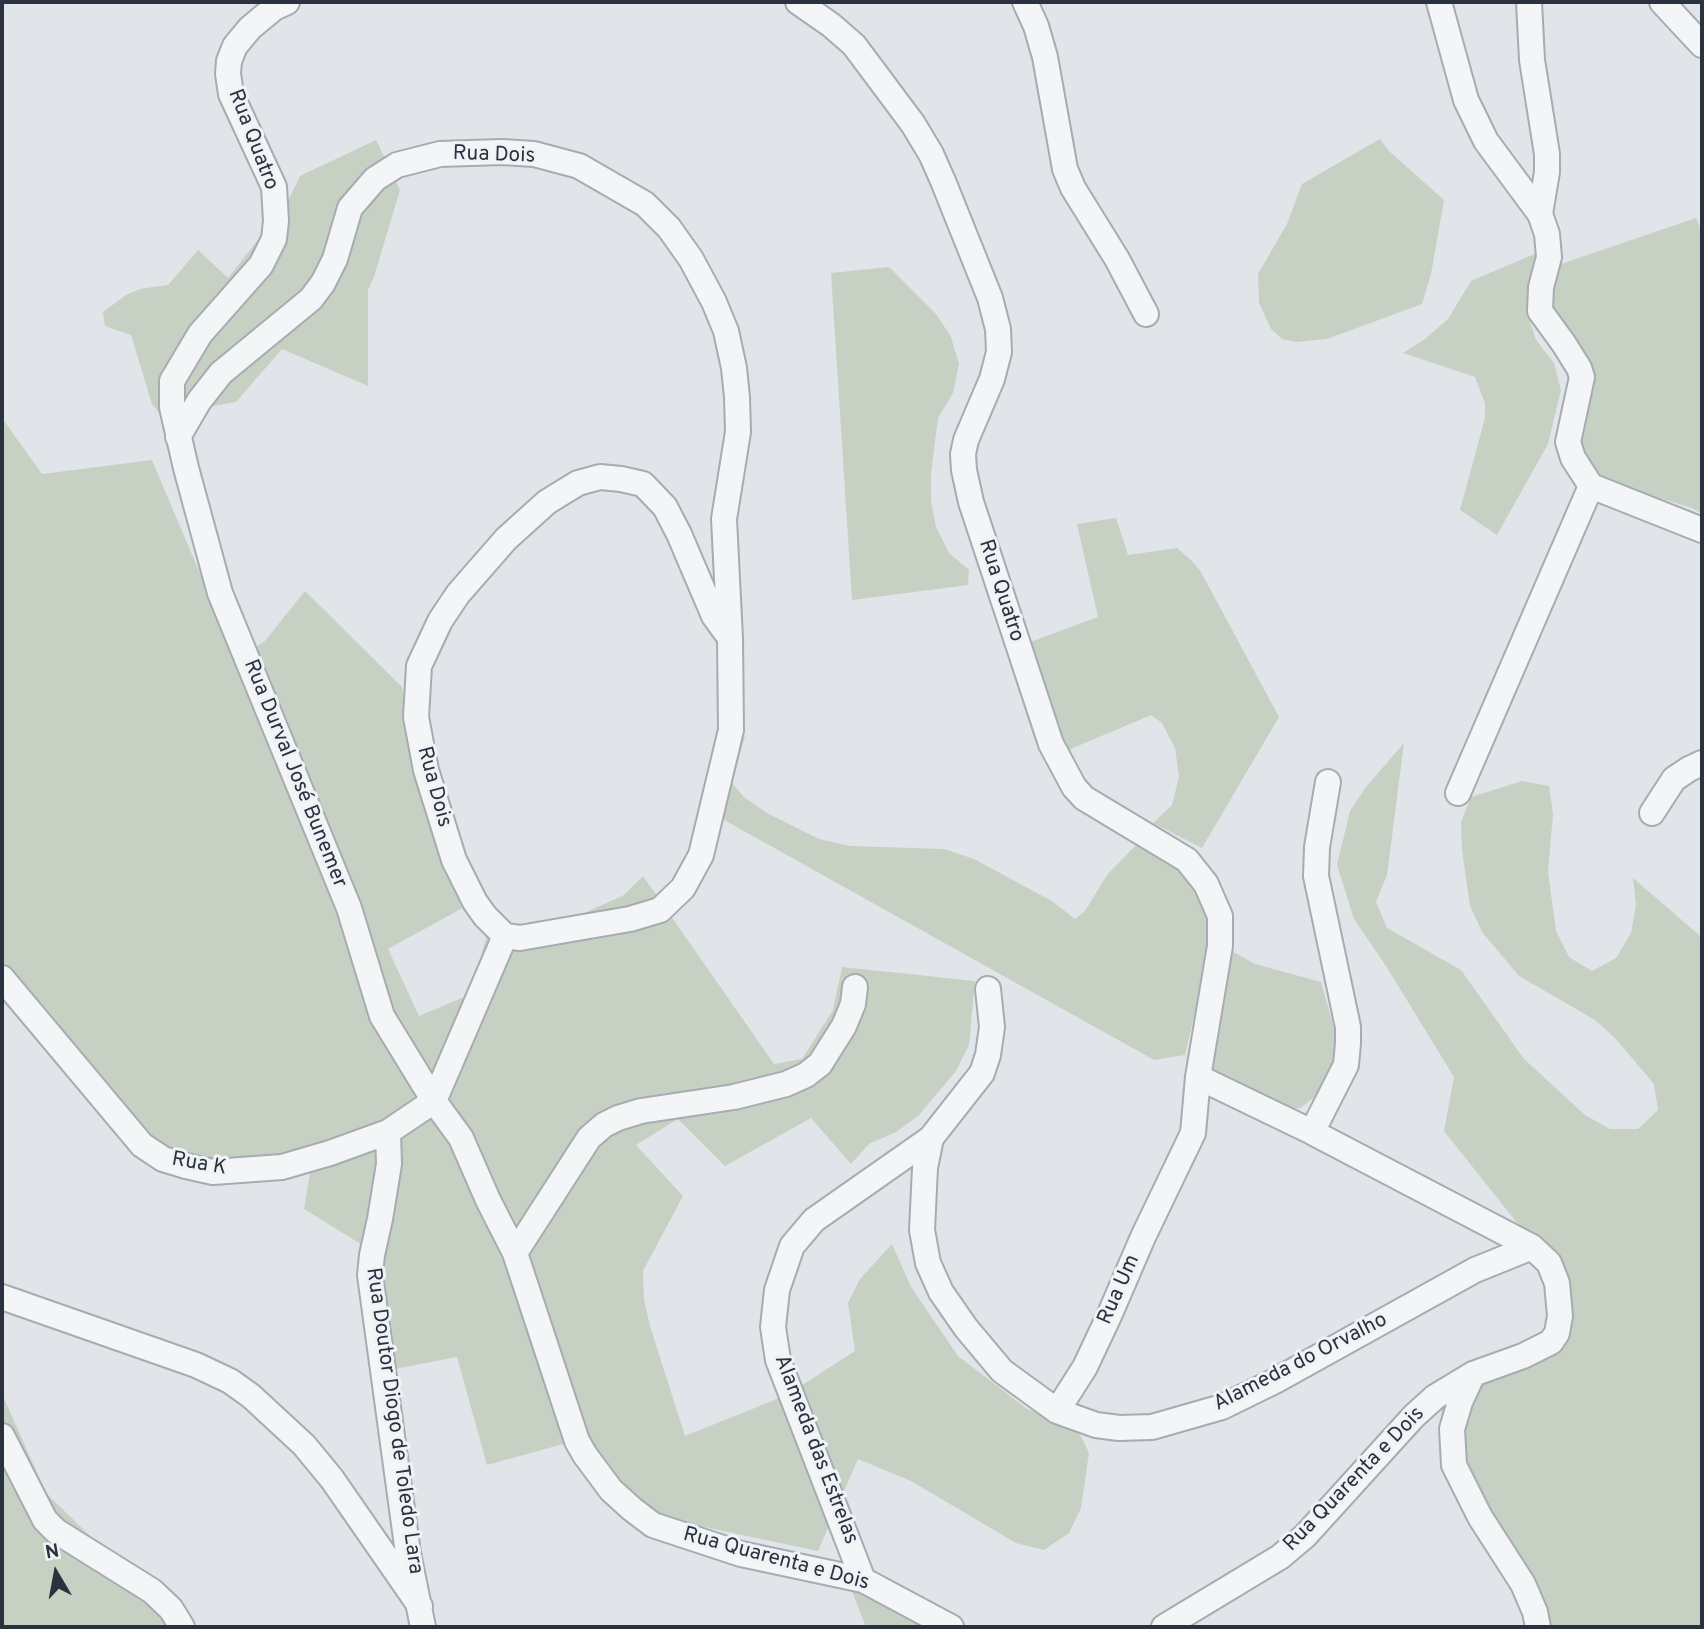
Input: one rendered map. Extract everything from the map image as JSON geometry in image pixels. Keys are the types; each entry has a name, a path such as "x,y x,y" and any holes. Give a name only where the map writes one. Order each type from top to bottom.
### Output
{"street":[{"name":"Rua Quatro","path":"178,437 172,407 172,381 200,334 261,265 274,239 274,187 231,94 228,74 229,61 235,46 250,28 274,8 287,2"},
{"name":"Rua Quatro","path":"798,2 831,25 854,46 913,124 943,181 990,298 998,329 999,352 992,379 966,440 964,470 971,502 1051,744 1074,787 1084,798 1187,860 1199,873 1220,916 1220,946 1198,1077 1193,1133 1178,1167"},
{"path":"1025,2 1036,26 1045,57 1065,169 1073,188 1118,259 1146,314"},
{"path":"1439,2 1466,100 1486,141 1541,214 1547,234 1549,257 1541,287 1540,311 1564,344 1582,377 1568,442 1573,458 1591,486 1702,530"},
{"path":"1530,2 1532,60 1547,154 1541,214"},
{"path":"1662,2 1702,45"},
{"name":"Rua Dois","path":"178,437 199,401 221,373 311,299 324,283 335,259 350,208 375,179 397,165 440,154 534,154 579,166 645,204 669,228 691,259 726,331 734,368 738,432 724,519 730,638 731,730 701,855 683,888 660,910 629,919 520,938 505,936 475,902 454,860 426,770 416,717 419,666 440,621 458,594 506,539 547,502 578,483 600,477 621,479 643,484 665,507 714,616 730,638"},
{"name":"Rua Durval José Bunemer","path":"178,437 220,593 349,908 383,1016 434,1101"},
{"path":"1458,793 1591,486"},
{"path":"1653,813 1674,779 1702,763"},
{"path":"1312,1132 1346,1065 1348,1043 1348,1027 1316,876 1317,846 1328,782"},
{"path":"434,1101 505,936"},
{"name":"Rua K","path":"2,978 142,1144 163,1159 213,1172 282,1167 388,1132 434,1101"},
{"path":"515,1253 589,1138 604,1125 641,1111 734,1097 806,1076 820,1064 844,1026 853,1004 855,986"},
{"name":"Alameda do Orvalho","path":"988,989 992,1027 988,1055 982,1073 931,1138 925,1168 922,1230 928,1263 941,1292 965,1328 1002,1371 1057,1411 1096,1425 1119,1428 1152,1427 1222,1407 1275,1381 1475,1270 1532,1247"},
{"path":"1198,1077 1312,1132 1532,1247 1549,1263 1560,1299 1557,1333 1551,1342 1523,1356 1473,1374 1460,1402 1452,1429 1454,1465 1480,1517 1523,1584 1535,1612 1538,1627"},
{"name":"Rua Quarenta e Dois","path":"434,1101 461,1138 515,1253 577,1441 604,1480 632,1509 653,1525 730,1550 863,1580 951,1627"},
{"name":"Rua Doutor Diogo de Toledo Lara","path":"388,1132 390,1150 370,1275 404,1524 422,1617"},
{"name":"Alameda das Estrelas","path":"863,1580 778,1360 773,1327 777,1290 792,1246 814,1220 931,1138"},
{"name":"Rua Um","path":"1057,1411 1084,1367 1109,1317 1143,1237 1178,1167"},
{"path":"2,1297 196,1365 230,1381 251,1396 304,1445 332,1479 422,1617"},
{"name":"Rua Quarenta e Dois","path":"1164,1627 1280,1557 1305,1536 1426,1405 1473,1374"},
{"path":"2,1436 45,1520 56,1531 152,1591 171,1609 182,1627"}],"green space":[{"path":"1380,139 1389,151 1444,200 1431,274 1422,304 1327,339 1296,342 1282,339 1271,329 1259,303 1258,274 1287,224 1302,184"},
{"path":"376,140 400,190 368,290 368,386 282,349 236,402 161,415 152,404 131,335 105,326 103,312 126,295 140,289 168,285 198,250 228,278 287,203 300,176"},
{"path":"1696,218 1702,232 1702,514 1692,508 1607,482 1595,475 1579,451 1576,423 1588,391 1551,305 1561,264"},
{"path":"1539,252 1527,313 1536,340 1554,363 1561,390 1548,444 1497,535 1460,510 1485,418 1485,403 1475,377 1403,353 1448,319 1471,281"},
{"path":"889,267 936,314 951,337 959,364 953,393 938,418 931,473 931,501 936,527 949,553 969,570 968,585 852,600 831,273"},
{"path":"2,418 42,474 152,460 236,659 264,642 305,591 402,687 418,789 427,821 468,905 388,949 419,1016 469,995 489,929 516,932 571,919 624,895 643,876 774,1064 802,1059 833,1010 842,967 975,981 969,1045 956,1071 918,1116 896,1132 869,1144 851,1164 811,1118 725,1166 678,1119 636,1145 683,1196 643,1271 644,1299 685,1436 787,1395 855,1351 848,1303 860,1279 892,1244 911,1287 958,1356 1027,1409 1077,1428 1089,1453 1081,1508 1069,1533 1044,1550 1016,1543 911,1481 858,1459 818,1551 700,1526 644,1510 567,1443 487,1465 457,1357 379,1372 367,1248 304,1209 312,1162 222,1164 134,1149 2,995"},
{"path":"1116,518 1128,555 1177,548 1192,561 1201,572 1279,717 1202,848 1153,823 1172,805 1179,777 1175,748 1162,723 1151,715 1073,748 1061,757 1022,645 1098,617 1077,524"},
{"path":"720,728 745,736 732,783 744,797 767,813 819,839 850,846 944,849 974,859 1052,901 1075,919 1085,911 1107,875 1139,842 1188,874 1202,897 1206,917 1207,959 1185,1055 1154,1060 699,806"},
{"path":"1404,743 1387,875 1376,902 1387,928 1461,970 1524,1059 1585,1115 1610,1129 1638,1129 1658,1110 1654,1084 1616,1039 1595,1020 1519,976 1482,932 1470,906 1462,850 1461,822 1471,797 1522,781 1549,786 1553,814 1548,872 1556,931 1569,957 1592,971 1616,958 1631,933 1636,905 1633,878 1699,935 1702,945 1702,1627 1544,1627 1447,1465 1439,1389 1550,1336 1554,1308 1541,1253 1444,1131 1454,1077 1354,919 1337,865 1350,811 1366,787"},
{"path":"1223,946 1255,964 1321,982 1341,1053 1323,1091 1300,1108 1285,1110 1202,1066"},
{"path":"2,1394 46,1493 163,1607 174,1627 2,1627"},
{"path":"851,1589 924,1627 866,1627"}]}
